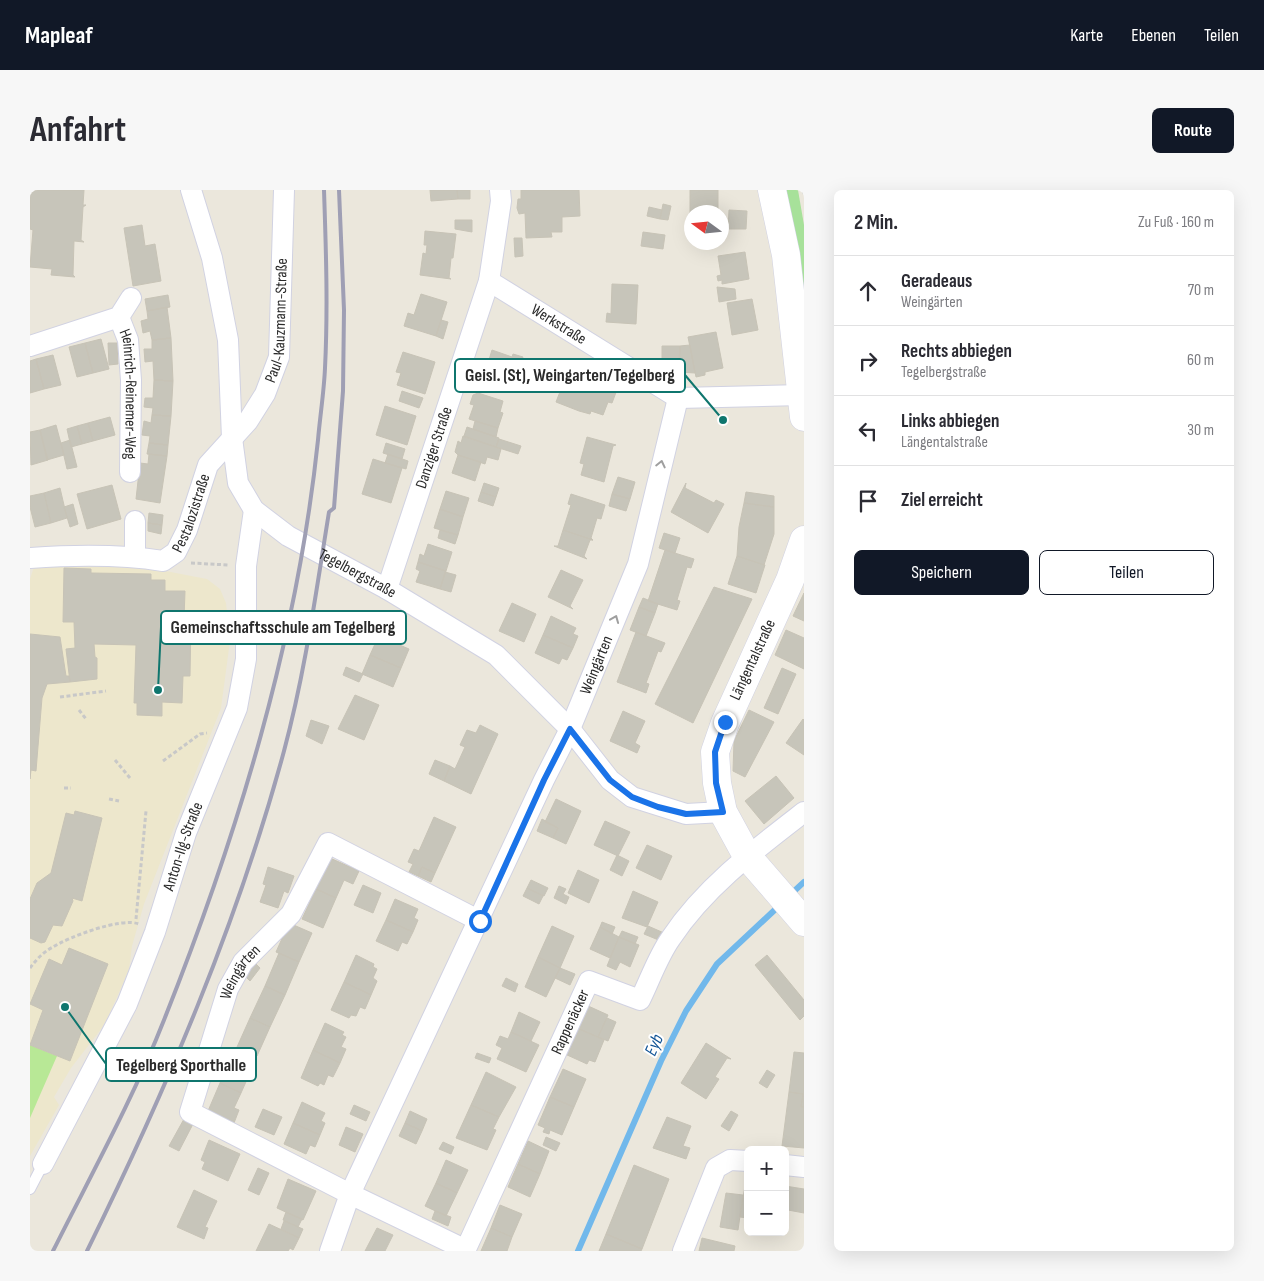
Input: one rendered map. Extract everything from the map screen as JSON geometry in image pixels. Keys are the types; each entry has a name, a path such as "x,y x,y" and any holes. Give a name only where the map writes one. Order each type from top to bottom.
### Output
{"main road":[{"path":"772,190 786,255 803,406"},
{"name":"Längentalstraße","path":"804,540 790,580 725,722 715,752 716,783 723,812 747,856 804,922"}],"street":[{"name":"Tegelbergstraße","path":"191,190 212,258 228,340 232,438 238,483 254,510 288,536 388,589 496,655 570,729 610,780 632,797 658,807 686,814 723,812"},
{"name":"Paul-Kauzmann-Straße","path":"232,438 248,421 266,394 279,357 284,190"},
{"name":"Danziger Straße","path":"388,589 489,281 501,201 500,190"},
{"name":"Werkstraße","path":"489,281 678,398"},
{"name":"Heinrich-Reinemer-Weg","path":"30,346 119,317 131,298"},
{"name":"Heinrich-Reinemer-Weg","path":"119,317 128,340 131,380 130,472"},
{"path":"678,398 803,406"},
{"name":"Weingärten","path":"330,1251 350,1194 480,921 544,780 570,729 638,564 678,398"},
{"name":"Pestalozistraße","path":"30,558 135,556 163,561 176,552 187,530 208,465 232,438"},
{"name":"Anton-Ilg-Straße","path":"43,1164 127,1004 155,932 186,833 237,708 246,659 246,566 254,510"},
{"path":"135,521 135,556"},
{"path":"747,856 804,812"},
{"name":"Weingärten","path":"350,1194 190,1112 228,989 243,962 291,914 328,844 480,921"},
{"name":"Rappenäcker","path":"350,1194 466,1250 589,980 640,1000 669,940 691,911 747,856"},
{"path":"683,1251 716,1168 730,1160 744,1161"},
{"path":"789,1165 804,1167"}],"lane":[{"path":"30,1188 43,1164"}],"path":[{"path":"803,190 804,194"},
{"path":"163,561 246,566"},
{"path":"60,697 106,691"},
{"path":"79,710 86,719"},
{"path":"163,761 200,734 229,729"},
{"path":"115,760 130,778"},
{"path":"64,788 71,788"},
{"path":"109,799 119,801"},
{"path":"136,922 146,811"},
{"path":"30,968 37,958 52,947 97,928 136,922 155,932"}],"shaded area":[{"path":"35,564 134,565 207,579 220,589 226,603 230,641 221,708 144,904 132,946 129,970 105,1024 71,1068 54,1097 59,1105 30,1156 30,579"}],"green space":[{"path":"785,190 798,190 804,225 804,295"},
{"path":"30,1045 57,1056 30,1118"}],"building":[{"path":"30,190 84,190 83,205 86,205 83,207 81,240 84,242 74,241 73,275 75,277 51,275 52,269 30,267 33,230 30,229"},
{"path":"430,190 457,190 458,199 431,201"},
{"path":"457,190 470,190 470,199 458,199"},
{"path":"521,190 579,190 580,216 562,217 562,232 551,232 552,237 526,238 525,213 519,214 517,208 518,199 521,199"},
{"path":"690,190 718,190 718,205 690,205"},
{"path":"663,204 671,206 668,220 660,219"},
{"path":"649,207 662,210 660,219 647,216"},
{"path":"729,210 747,211 746,229 729,229"},
{"path":"455,220 472,220 472,232 455,229"},
{"path":"142,225 145,246 155,244 161,281 133,286 124,228"},
{"path":"425,231 456,234 453,258 451,258 449,278 451,279 420,275 423,253 426,254 427,245 424,245"},
{"path":"643,232 665,235 663,249 641,246"},
{"path":"514,238 522,238 523,256 515,257"},
{"path":"745,252 749,279 722,284 722,280 718,281 717,276 721,275 718,256"},
{"path":"612,284 638,285 636,324 606,322 607,313 611,314"},
{"path":"717,287 735,289 736,299 719,302"},
{"path":"421,294 447,302 436,336 404,326 408,313 414,315"},
{"path":"168,295 170,307 147,311 145,299"},
{"path":"752,299 758,330 732,335 727,303"},
{"path":"167,307 171,338 152,340 150,331 143,333 141,321 148,319 147,311"},
{"path":"441,320 448,322 443,339 436,336"},
{"path":"716,332 723,368 705,372 705,375 696,377 688,337"},
{"path":"171,338 173,381 154,380 153,361 145,362 144,349 152,349 152,340"},
{"path":"101,339 109,369 93,373 85,343"},
{"path":"85,343 93,373 77,377 69,347"},
{"path":"108,343 117,343 118,364 109,365"},
{"path":"690,345 695,373 679,372 680,346"},
{"path":"662,346 680,346 679,363 662,362"},
{"path":"492,350 512,357 504,383 484,376"},
{"path":"403,352 435,362 425,394 397,385 401,373 396,372"},
{"path":"513,354 523,357 517,373 508,370"},
{"path":"53,355 61,385 44,389 36,359"},
{"path":"36,359 44,389 30,393 30,361"},
{"path":"572,361 596,370 593,377 618,387 612,403 608,402 603,415 591,411 590,414 579,411 556,402"},
{"path":"154,380 173,381 171,416 152,415 153,408 144,407 145,398 153,398"},
{"path":"402,391 423,398 419,408 399,401"},
{"path":"478,393 503,401 500,412 503,413 498,428 469,419 474,405 470,404 473,395"},
{"path":"385,406 416,416 407,445 376,435"},
{"path":"152,415 171,416 168,445 149,443 150,436 142,435 144,421 151,423"},
{"path":"110,417 115,435 93,441 88,423"},
{"path":"475,421 498,428 496,437 473,429"},
{"path":"88,423 93,441 82,444 77,426"},
{"path":"56,425 64,455 47,460 40,430"},
{"path":"77,426 82,444 71,447 67,429"},
{"path":"467,427 499,438 496,447 464,436"},
{"path":"40,430 48,460 31,465 30,432"},
{"path":"463,436 501,449 498,460 487,457 485,464 458,455 455,452 458,441 461,443"},
{"path":"587,437 616,445 613,446 604,482 581,475 584,464 580,463"},
{"path":"499,439 521,446 518,454 496,447"},
{"path":"70,440 77,467 67,469 61,443"},
{"path":"149,443 168,445 167,456 147,454"},
{"path":"386,443 405,449 402,459 383,453"},
{"path":"149,454 167,456 160,503 136,499 140,463 148,464"},
{"path":"388,454 408,461 406,469 385,463"},
{"path":"458,455 481,462 475,481 452,473"},
{"path":"373,459 402,468 391,503 362,494"},
{"path":"618,477 635,482 630,499 612,494"},
{"path":"484,483 499,488 496,497 481,492"},
{"path":"686,483 685,488 714,503 716,500 724,504 708,533 671,512"},
{"path":"112,485 121,519 87,529 77,494"},
{"path":"60,488 67,518 51,523 44,493"},
{"path":"446,491 469,498 463,517 440,509"},
{"path":"481,492 496,497 493,506 478,501"},
{"path":"746,492 774,496 774,507 744,503"},
{"path":"44,493 51,523 35,527 30,507 30,496"},
{"path":"571,494 605,505 601,519 597,518 591,538 593,540 563,530 571,505 568,504"},
{"path":"612,494 630,499 626,511 609,506"},
{"path":"744,503 774,507 774,534 764,565 737,556 739,527"},
{"path":"73,504 78,524 70,527 64,507"},
{"path":"440,509 463,517 458,535 434,528"},
{"path":"149,513 163,515 162,525 148,523"},
{"path":"148,523 162,525 161,534 148,531"},
{"path":"440,530 458,535 455,544 438,538"},
{"path":"563,530 593,540 590,540 584,556 587,559 554,546 558,546"},
{"path":"664,533 680,538 675,553 659,548"},
{"path":"428,544 452,552 446,571 418,562 420,554 424,556"},
{"path":"665,550 694,559 691,568 687,567 677,600 680,601 677,610 648,601"},
{"path":"737,556 765,565 756,593 728,584"},
{"path":"418,562 446,571 440,589 416,582 420,571 416,569"},
{"path":"64,568 91,569 91,573 151,574 151,580 165,580 165,591 185,591 184,619 191,619 190,676 183,676 182,703 162,702 162,716 137,715 137,703 134,703 136,645 94,644 95,657 97,658 97,679 70,682 66,649 75,648 74,622 63,622"},
{"path":"561,570 583,580 570,606 573,609 548,597"},
{"path":"445,572 456,575 451,592 440,589"},
{"path":"714,587 752,599 693,723 655,704"},
{"path":"804,593 804,621 793,616"},
{"path":"643,598 658,604 655,613 639,607"},
{"path":"512,603 536,614 524,642 499,631"},
{"path":"639,607 655,613 646,636 630,630"},
{"path":"551,616 576,628 573,634 578,636 573,648 543,635"},
{"path":"786,630 804,638 804,669 775,655"},
{"path":"636,632 665,643 661,652 658,651 646,683 649,684 646,693 617,682"},
{"path":"380,633 389,637 388,640 409,649 401,668 370,655"},
{"path":"30,634 60,637 66,676 69,676 70,682 47,684 42,698 36,771 31,770 30,779"},
{"path":"543,635 573,648 567,660 562,658 559,664 535,653"},
{"path":"370,655 401,668 393,687 362,674"},
{"path":"346,667 363,674 359,682 343,675"},
{"path":"782,668 796,674 778,714 764,708"},
{"path":"355,695 379,705 364,740 338,729"},
{"path":"749,710 774,722 745,777 733,771 734,741"},
{"path":"623,711 645,721 635,743 640,746 637,753 610,741"},
{"path":"311,720 329,726 322,744 306,736"},
{"path":"804,720 804,755 786,743"},
{"path":"480,725 498,734 471,794 444,781 450,766 455,769 465,747 460,745 467,730 476,733"},
{"path":"435,760 450,766 444,781 429,774"},
{"path":"776,776 794,798 764,824 745,801"},
{"path":"556,799 581,811 566,844 553,838 558,828 545,822"},
{"path":"75,811 102,818 82,901 72,898 73,901 62,926 53,925 45,942 41,943 30,938 30,899 37,883 51,873 66,813 74,815"},
{"path":"434,817 456,827 435,873 422,867 418,876 409,872 413,864 408,862 414,849 419,851"},
{"path":"542,819 558,828 553,838 537,831"},
{"path":"605,821 630,832 618,856 594,845"},
{"path":"647,845 672,856 661,880 636,868"},
{"path":"617,855 629,861 622,876 610,870"},
{"path":"330,858 359,871 353,884 344,880 336,898 316,889"},
{"path":"268,867 294,876 288,893 284,891 278,908 260,902 266,885 263,884"},
{"path":"422,867 435,873 431,882 418,876"},
{"path":"578,870 599,880 589,903 568,893"},
{"path":"531,880 548,888 544,896 527,888"},
{"path":"363,885 381,893 373,913 354,905"},
{"path":"559,886 566,889 563,894 569,897 566,904 554,898"},
{"path":"527,888 543,896 539,904 523,896"},
{"path":"316,889 336,898 323,928 302,919"},
{"path":"633,891 658,902 647,927 622,918"},
{"path":"395,899 418,909 414,918 418,920 413,932 386,920"},
{"path":"386,920 413,932 407,944 402,942 398,951 376,941"},
{"path":"602,922 615,927 612,934 600,927"},
{"path":"289,923 312,933 299,962 276,952"},
{"path":"552,926 574,936 560,968 538,957"},
{"path":"648,926 664,933 661,941 644,934"},
{"path":"600,927 619,937 610,958 590,949"},
{"path":"622,931 638,937 635,944 619,937"},
{"path":"619,937 639,945 630,967 620,962 616,970 607,966"},
{"path":"69,948 108,964 70,1061 30,1045 43,1010 30,1004 49,959 62,965"},
{"path":"279,953 299,962 285,995 265,986"},
{"path":"356,955 374,964 373,967 377,969 373,978 377,981 371,995 344,982"},
{"path":"767,955 804,1000 804,1016 800,1020 755,965"},
{"path":"538,957 560,968 546,997 525,987"},
{"path":"254,962 260,968 250,981 244,975"},
{"path":"560,968 575,974 570,985 555,978"},
{"path":"506,978 518,984 515,992 502,986"},
{"path":"344,982 371,995 365,1009 360,1007 356,1016 351,1015 349,1018 331,1010"},
{"path":"265,986 285,995 270,1027 250,1018"},
{"path":"586,1005 608,1015 598,1037 577,1028"},
{"path":"519,1012 540,1022 531,1041 511,1032"},
{"path":"250,1018 270,1027 257,1056 237,1047"},
{"path":"607,1018 616,1022 608,1041 598,1037"},
{"path":"325,1023 344,1032 342,1035 346,1037 341,1047 346,1049 340,1063 313,1050"},
{"path":"577,1028 604,1040 595,1062 589,1060 587,1064 565,1054"},
{"path":"511,1032 539,1045 526,1072 497,1059 502,1048 496,1045 500,1036 508,1039"},
{"path":"706,1043 731,1059 727,1058 715,1077 719,1079 706,1099 681,1083"},
{"path":"313,1050 340,1063 333,1077 328,1075 324,1085 320,1083 318,1086 301,1078"},
{"path":"794,1052 804,1053 804,1107 801,1107 803,1094 789,1092"},
{"path":"477,1053 491,1058 489,1063 475,1058"},
{"path":"228,1065 249,1075 241,1093 220,1083"},
{"path":"563,1069 586,1079 574,1107 550,1097"},
{"path":"767,1070 775,1075 767,1088 759,1083"},
{"path":"486,1072 516,1087 499,1117 471,1105"},
{"path":"220,1083 241,1093 234,1108 239,1110 234,1123 208,1111"},
{"path":"789,1092 803,1094 801,1107 804,1107 804,1148 782,1146"},
{"path":"550,1097 574,1107 562,1135 550,1130 549,1134 543,1132 545,1128 538,1125"},
{"path":"302,1102 325,1113 321,1121 325,1123 320,1135 293,1123"},
{"path":"354,1105 370,1112 366,1121 350,1114"},
{"path":"471,1105 499,1117 493,1129 496,1130 487,1150 456,1138"},
{"path":"263,1109 282,1117 274,1135 255,1127"},
{"path":"410,1111 427,1119 422,1131 405,1123"},
{"path":"731,1111 738,1115 729,1131 721,1126"},
{"path":"667,1117 691,1126 683,1146 690,1148 686,1159 653,1148"},
{"path":"184,1119 193,1124 179,1151 169,1146"},
{"path":"293,1123 320,1135 315,1147 310,1145 306,1154 284,1144"},
{"path":"405,1123 422,1131 416,1144 399,1136"},
{"path":"346,1127 363,1134 355,1152 339,1145"},
{"path":"546,1137 560,1143 556,1151 543,1145"},
{"path":"209,1140 240,1154 228,1181 202,1169 205,1162 201,1160"},
{"path":"528,1141 549,1151 540,1174 518,1164"},
{"path":"443,1142 454,1147 451,1154 439,1149"},
{"path":"446,1160 468,1170 457,1193 436,1183"},
{"path":"518,1164 540,1174 530,1197 508,1187"},
{"path":"634,1165 669,1179 642,1249 606,1234"},
{"path":"258,1168 269,1173 259,1195 248,1190"},
{"path":"288,1179 316,1191 303,1220 277,1208"},
{"path":"436,1183 457,1193 446,1216 425,1206"},
{"path":"789,1187 804,1189 804,1213 789,1210"},
{"path":"194,1190 217,1201 205,1227 208,1228 204,1239 177,1227"},
{"path":"744,1192 744,1218 740,1217"},
{"path":"726,1193 743,1195 738,1230 720,1227"},
{"path":"500,1205 522,1214 512,1237 491,1228"},
{"path":"435,1211 451,1217 448,1226 432,1219"},
{"path":"286,1212 302,1219 298,1227 283,1220"},
{"path":"284,1221 303,1229 299,1238 281,1229"},
{"path":"269,1224 299,1238 293,1250 290,1248 288,1251 256,1251"},
{"path":"377,1228 393,1235 385,1251 365,1251"},
{"path":"491,1228 512,1237 507,1251 481,1251"},
{"path":"606,1234 642,1249 641,1251 599,1251"},
{"path":"702,1238 735,1246 734,1251 699,1251"}],"waterway":[{"name":"Eyb","path":"790,895 804,882"},
{"name":"Eyb","path":"578,1251 661,1061 686,1011 717,964 781,904"}],"railway":[{"path":"53,1251 139,1079 191,950 240,807 280,662 308,515 324,386 327,301 324,190"},
{"path":"87,1251 172,1068 198,1006 222,943 265,816 291,722 310,632 329,512 334,508 343,391 344,310 339,190"}],"place":[{"name":"Geisl. (St), Weingarten/Tegelberg","path":"723,420"},
{"name":"Gemeinschaftsschule am Tegelberg","path":"158,690"},
{"name":"Tegelberg Sporthalle","path":"65,1007"}],"route":[{"path":"480,921 544,780 570,729 610,780 632,797 658,807 686,814 723,812 716,783 715,752 725,722"}]}
